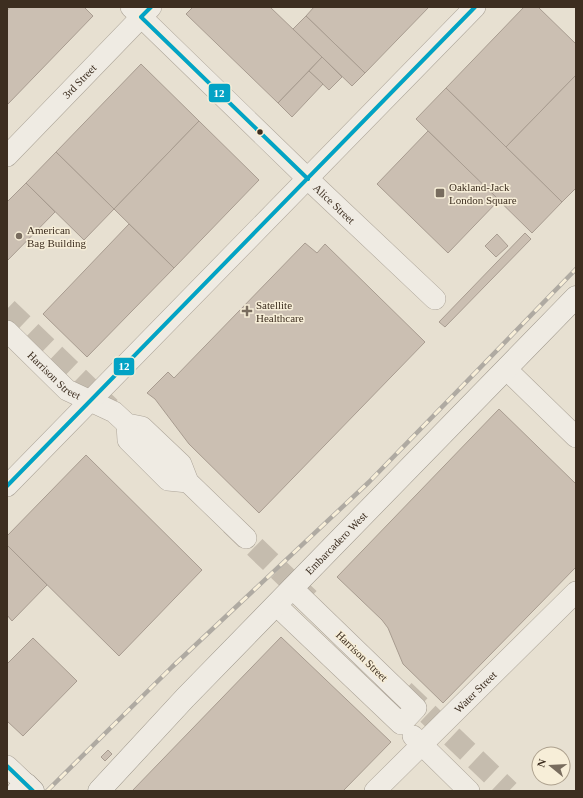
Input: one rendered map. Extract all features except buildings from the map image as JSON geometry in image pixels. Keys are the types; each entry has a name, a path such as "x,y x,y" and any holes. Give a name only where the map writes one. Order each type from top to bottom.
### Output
{"street":[{"path":"7,486 475,7"},
{"name":"Alice Street","path":"141,10 308,179 435,299"},
{"name":"3rd Street","path":"7,156 141,10"},
{"name":"Embarcadero West","path":"99,791 185,698 576,297"},
{"name":"Harrison Street","path":"7,331 67,390 114,412 127,424 142,427 181,464 188,482 246,538"},
{"path":"506,369 576,437"},
{"name":"Harrison Street","path":"292,588 416,708 401,724"},
{"name":"Water Street","path":"375,791 576,592"},
{"name":"Harrison Street","path":"276,605 469,791"},
{"path":"7,766 26,789"}],"tunnel":[{"path":"7,309 110,408"},
{"path":"231,524 309,599"},
{"path":"404,691 509,791"}],"railway":[{"path":"47,791 172,667 369,482 576,269"}],"transit line":[{"name":"12","path":"151,7 141,17 308,179"},
{"name":"12","path":"7,486 475,7"},
{"name":"12","path":"7,766 33,791"}],"place":[{"name":"Oakland-Jack London Square","path":"440,193"},
{"name":"American Bag Building","path":"19,236"},
{"name":"Satellite Healthcare","path":"247,311"}]}
